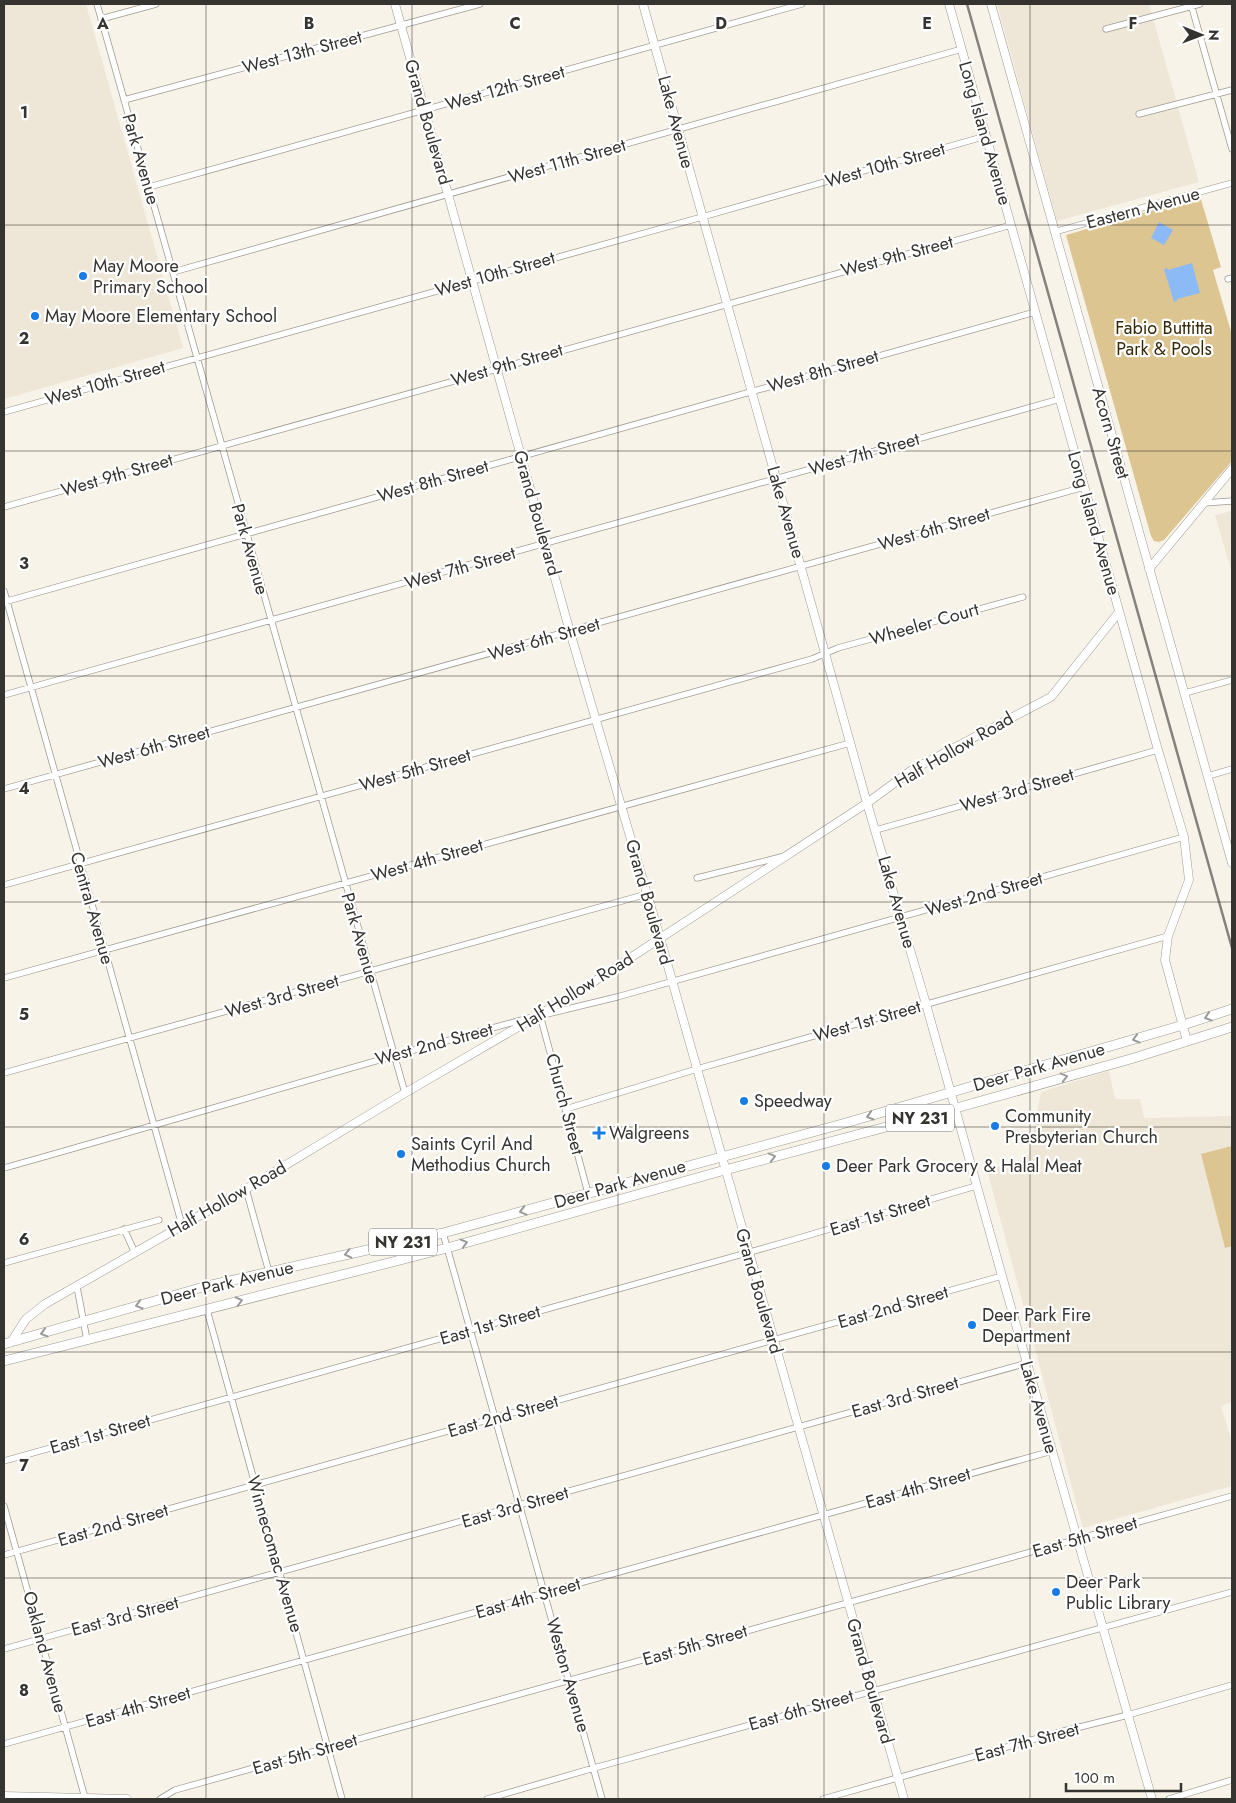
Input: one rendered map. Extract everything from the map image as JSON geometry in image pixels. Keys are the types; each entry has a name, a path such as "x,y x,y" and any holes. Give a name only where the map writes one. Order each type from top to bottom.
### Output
{"main road":[{"name":"Deer Park Avenue","path":"8,1343 207,1286 443,1233 842,1124 1232,1009"},
{"name":"Deer Park Avenue","path":"4,1361 447,1248 1134,1058 1232,1027"}],"street":[{"name":"Park Avenue","path":"97,4 404,1093"},
{"path":"101,19 156,4"},
{"name":"Grand Boulevard","path":"395,4 570,632 660,938 797,1427 904,1799"},
{"name":"West 13th Street","path":"124,100 480,4"},
{"name":"Lake Avenue","path":"643,4 867,803 1152,1799"},
{"name":"West 12th Street","path":"149,187 802,4"},
{"name":"Long Island Avenue","path":"949,4 1184,837 1189,880 1168,936 1165,960 1187,1041"},
{"name":"Acorn Street","path":"991,4 1232,862"},
{"path":"1106,29 1200,4"},
{"path":"1191,5 1232,149"},
{"name":"West 11th Street","path":"173,272 962,49"},
{"path":"1139,114 1232,90"},
{"name":"West 10th Street","path":"4,412 986,136"},
{"name":"Eastern Avenue","path":"1054,232 1232,184"},
{"name":"West 9th Street","path":"4,507 726,303 1011,225"},
{"name":"West 8th Street","path":"5,601 1035,312"},
{"name":"West 7th Street","path":"4,696 1060,399"},
{"path":"1149,569 1232,469"},
{"name":"West 6th Street","path":"4,789 1084,487"},
{"path":"1204,503 1232,501"},
{"name":"Central Avenue","path":"4,591 5,601 182,1225"},
{"name":"Wheeler Court","path":"825,653 857,642 1023,596"},
{"name":"Half Hollow Road","path":"8,1343 24,1322 45,1304 246,1189 404,1093 578,992 867,803 912,770 1051,697 1119,612"},
{"name":"West 5th Street","path":"4,885 812,659 825,653"},
{"path":"1185,693 1232,680"},
{"name":"West 4th Street","path":"4,978 850,742"},
{"name":"West 3rd Street","path":"876,830 1158,750"},
{"path":"1208,776 1232,769"},
{"name":"West 2nd Street","path":"4,1168 394,1055 540,1015 672,982 1184,837"},
{"path":"697,878 783,857"},
{"name":"West 3rd Street","path":"4,1073 647,894"},
{"name":"West 1st Street","path":"566,1108 1168,936"},
{"name":"Church Street","path":"540,1015 588,1193"},
{"name":"East 1st Street","path":"4,1461 749,1253 976,1186"},
{"path":"246,1189 268,1272"},
{"path":"4,1262 159,1220"},
{"path":"124,1229 135,1253"},
{"name":"Weston Avenue","path":"443,1233 602,1799"},
{"name":"East 2nd Street","path":"4,1555 1002,1276"},
{"path":"77,1287 87,1340"},
{"name":"Winnecomac Avenue","path":"206,1310 342,1799"},
{"name":"East 3rd Street","path":"4,1649 1027,1363"},
{"name":"East 4th Street","path":"4,1744 1052,1451"},
{"name":"East 5th Street","path":"160,1799 175,1790 1232,1496"},
{"name":"Oakland Avenue","path":"4,1506 85,1798"},
{"name":"East 6th Street","path":"487,1799 872,1690 1232,1592"},
{"name":"East 7th Street","path":"823,1799 1232,1685"},
{"path":"1169,1799 1232,1780"},
{"path":"4,1796 127,1799"}],"shaded area":[{"name":"May Moore Primary School","path":"4,4 86,4 183,348 4,399"},
{"path":"997,4 1149,4 1199,182 1057,221"},
{"path":"1232,511 1232,573 1215,515"},
{"path":"1109,1071 1115,1099 1140,1099 1144,1118 1232,1116 1232,1402 1221,1406 1232,1442 1232,1486 1083,1528 987,1170 1028,1158 1041,1092"}],"green space":[{"name":"Fabio Buttitta Park & Pools","path":"1200,196 1221,267 1213,270 1232,335 1232,461 1164,540 1159,542 1154,541 1151,536 1066,235"},
{"path":"1232,1146 1232,1246 1225,1248 1201,1154"}],"water":[{"path":"1159,222 1173,230 1164,245 1151,238"},
{"path":"1192,263 1200,293 1177,299 1174,302 1164,269 1167,268 1168,270"}],"railway":[{"path":"967,4 1232,948"}],"place":[{"name":"May Moore Primary School","path":"83,276"},
{"name":"May Moore Elementary School","path":"35,316"},
{"name":"Speedway","path":"744,1101"},
{"name":"Community Presbyterian Church","path":"995,1126"},
{"name":"Walgreens","path":"599,1133"},
{"name":"Saints Cyril And Methodius Church","path":"401,1154"},
{"name":"Deer Park Grocery & Halal Meat","path":"826,1166"},
{"name":"Deer Park Fire Department","path":"972,1325"},
{"name":"Deer Park Public Library","path":"1056,1592"}]}
